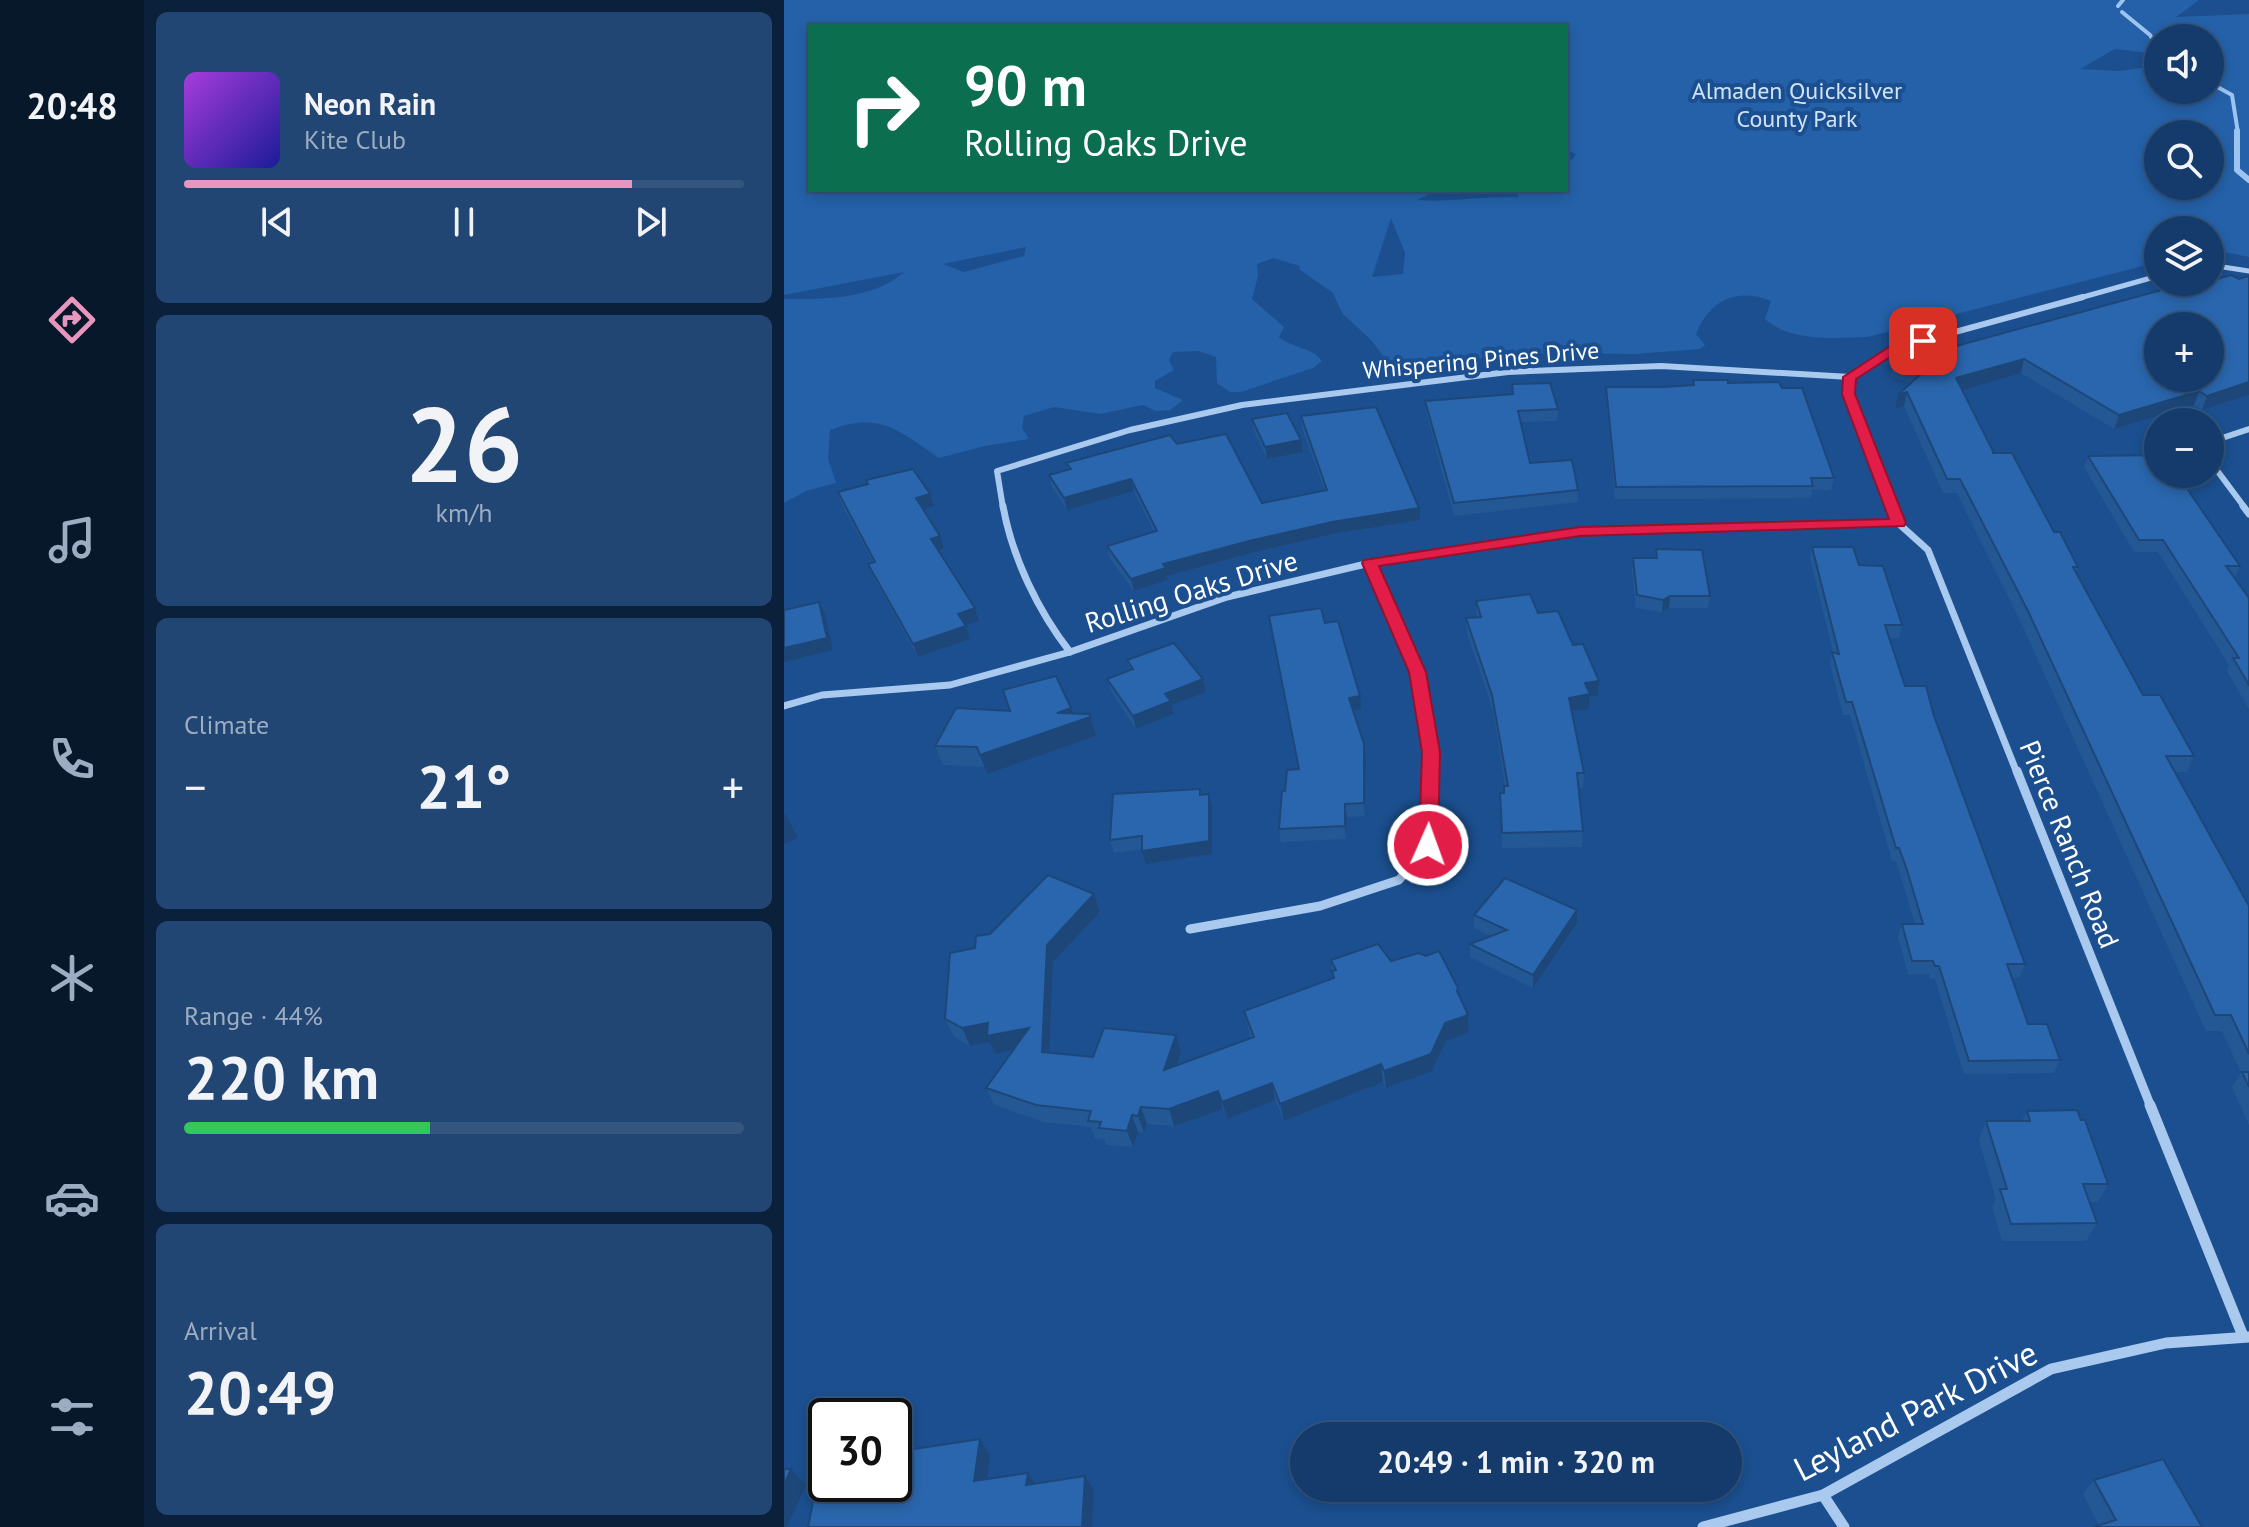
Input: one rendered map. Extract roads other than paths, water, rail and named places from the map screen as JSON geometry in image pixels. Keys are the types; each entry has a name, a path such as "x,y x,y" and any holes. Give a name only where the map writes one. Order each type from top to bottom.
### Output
{"street":[{"path":"2224,265 2249,271"},
{"path":"1850,377 1893,349 2144,280"},
{"name":"Whispering Pines Drive","path":"1070,652 1054,632 1009,541 997,471 1130,430 1242,405 1460,377 1661,366 1850,377"},
{"name":"Pierce Ranch Road","path":"1850,377 1849,394 1898,523 1928,550 2246,1337"},
{"path":"2224,437 2249,429"},
{"path":"2224,480 2249,514"},
{"name":"Rolling Oaks Drive","path":"784,706 822,695 950,685 1070,652 1227,597 1370,563 1580,531 1898,523"},
{"path":"1190,929 1320,906 1399,880 1428,845 1431,752 1418,672 1370,563"},
{"name":"Leyland Park Drive","path":"1703,1527 1823,1495 2051,1369 2166,1343 2246,1337"},
{"path":"1823,1495 1844,1527"}],"waterway":[{"path":"2118,6 2123,0"},
{"path":"2122,12 2144,30"},
{"path":"2224,91 2232,95 2238,133"},
{"path":"2237,131 2237,170 2249,180"}],"park label":[{"name":"Almaden Quicksilver County Park","path":"1797,104"}]}
